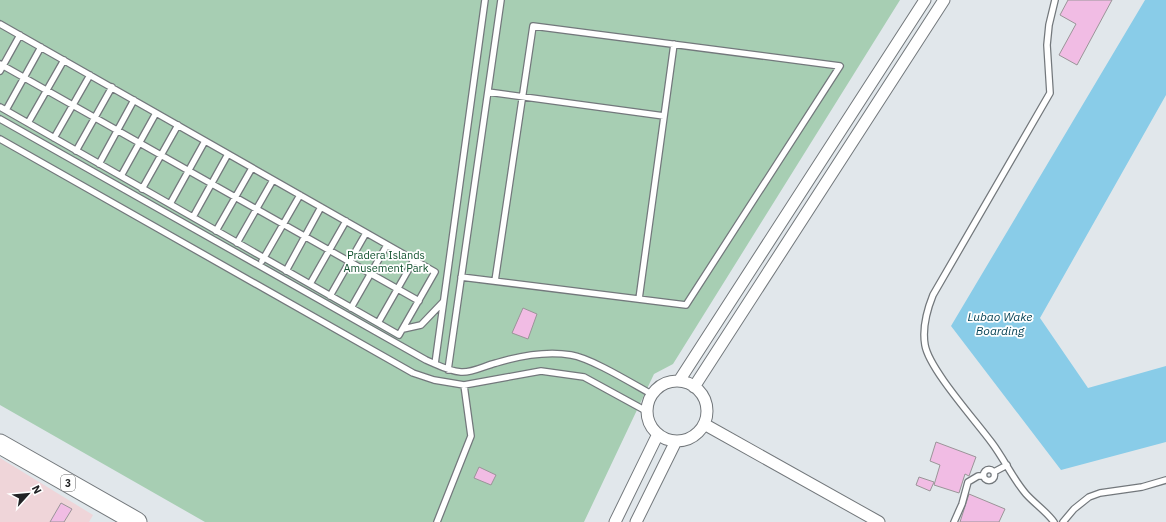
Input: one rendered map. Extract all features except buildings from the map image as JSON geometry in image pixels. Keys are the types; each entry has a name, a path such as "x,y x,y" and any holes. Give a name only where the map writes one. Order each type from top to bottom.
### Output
{"highway":[{"name":"3","path":"0,444 137,522"}],"street":[{"path":"679,381 925,0"},
{"path":"694,387 944,0"},
{"path":"679,381 694,387 705,400 707,416 704,424 693,437 676,441 670,440 658,434 652,426 648,412 650,400 653,395 661,386 670,382 679,381"},
{"path":"704,424 879,522"},
{"path":"615,522 658,434"},
{"path":"636,522 676,441"}],"lane":[{"path":"435,364 485,0"},
{"path":"448,370 501,0"},
{"path":"1054,522 1047,512 1026,494 1007,465 934,366 925,346 924,327 927,308 933,295 1050,93 1047,45 1049,25 1055,0"},
{"path":"0,24 435,272 399,335 0,107"},
{"path":"461,277 686,305 840,66 533,26 495,281"},
{"path":"20,35 1,67 47,90 419,301"},
{"path":"639,299 674,44"},
{"path":"6,110 42,47"},
{"path":"28,123 64,60"},
{"path":"54,138 90,75"},
{"path":"76,151 112,87"},
{"path":"488,92 664,116"},
{"path":"99,164 134,100"},
{"path":"120,176 156,113"},
{"path":"0,119 448,370 462,372 511,359 530,356 550,354 572,355 590,362 653,395"},
{"path":"142,189 178,125"},
{"path":"0,139 413,373 434,380 464,385 541,372 573,374 584,377 648,412"},
{"path":"170,204 205,141"},
{"path":"192,217 228,154"},
{"path":"216,231 252,168"},
{"path":"237,243 273,180"},
{"path":"260,265 300,195"},
{"path":"286,270 321,207"},
{"path":"310,284 346,221"},
{"path":"330,296 366,233"},
{"path":"351,308 387,245"},
{"path":"378,323 414,260"},
{"path":"403,329 421,325 443,302"},
{"path":"437,522 471,436 464,385"},
{"path":"954,522 962,504 968,482 978,476 984,476 986,470 990,469 994,472 1007,465"},
{"path":"1063,522 1074,509 1089,497 1100,493 1142,487 1166,480"}],"shaded area":[{"path":"0,458 93,515 89,522 0,522"}],"green space":[{"name":"Pradera Islands Amusement Park","path":"0,0 900,0 673,364 654,374 584,522 205,522 0,405"}],"water":[{"name":"Lubao Wake Boarding","path":"1145,0 1166,0 1166,95 1040,318 1088,388 1166,366 1166,442 1061,470 951,326"}]}
